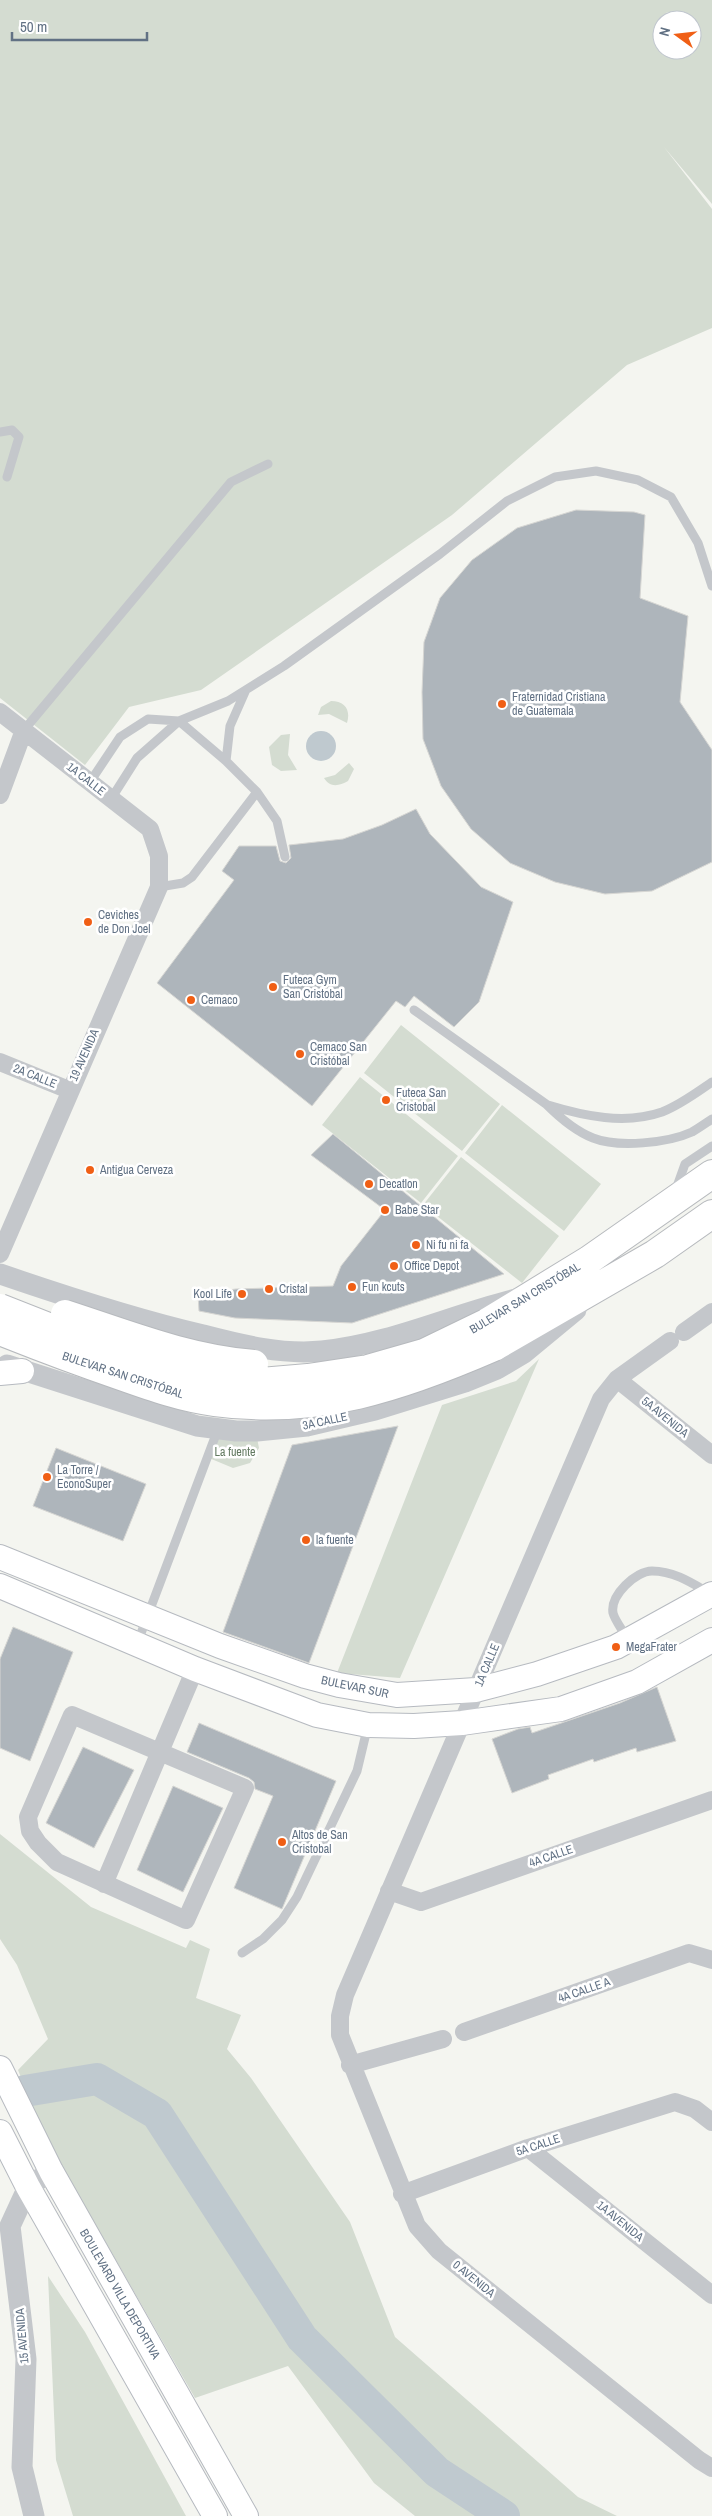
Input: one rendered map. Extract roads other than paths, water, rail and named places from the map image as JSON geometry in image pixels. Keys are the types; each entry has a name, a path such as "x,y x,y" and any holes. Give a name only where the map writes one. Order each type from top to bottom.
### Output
{"main road":[{"name":"BULEVAR SAN CRISTÓBAL","path":"0,1308 94,1346 209,1378 248,1383 308,1378 368,1369 490,1335 530,1295 589,1260 712,1174"},
{"name":"BULEVAR SAN CRISTÓBAL","path":"0,1331 166,1392 216,1402 312,1404 375,1392 427,1376 490,1335 620,1274 655,1254 712,1214"},
{"path":"64,1314 177,1351 227,1362 265,1365 308,1378"},
{"name":"BULEVAR SUR","path":"0,1558 147,1617 288,1670 339,1685 397,1696 476,1690 537,1674 616,1647 712,1594"},
{"path":"0,1586 195,1669 317,1715 368,1725 414,1726 462,1723 561,1709 638,1682 712,1640"},
{"name":"BOULEVARD VILLA DEPORTIVA","path":"0,2068 51,2171 246,2516"},
{"path":"0,2132 28,2187 215,2516"}],"street":[{"name":"1A CALLE","path":"0,712 150,829 159,856"},
{"path":"0,795 24,730"},
{"name":"19 AVENIDA","path":"0,1254 69,1090 159,887 159,856"},
{"name":"2A CALLE","path":"0,1062 69,1090"},
{"path":"0,1274 107,1310 191,1332 276,1350 321,1351 386,1339 471,1310 530,1295"},
{"name":"3A CALLE","path":"0,1362 11,1372 189,1424 218,1429 257,1431 307,1426 375,1410 465,1382 497,1369 524,1353 620,1274"},
{"name":"1A CALLE","path":"340,2016 345,1995 601,1399 617,1379 712,1312"},
{"path":"189,1424 203,1369 205,1351 201,1343 191,1332"},
{"name":"5A AVENIDA","path":"617,1379 712,1455"},
{"path":"104,1884 195,1669"},
{"path":"72,1714 161,1752 245,1788 186,1920 56,1862 38,1843 30,1831 28,1816 72,1714"},
{"name":"4A CALLE","path":"389,1891 421,1902 712,1800"},
{"name":"4A CALLE A","path":"464,2032 688,1953 708,1958"},
{"name":"0 AVENIDA","path":"340,2016 340,2035 350,2065 402,2194 417,2226 439,2251 698,2460 712,2468"},
{"path":"350,2065 443,2039"},
{"name":"5A CALLE","path":"402,2194 528,2148 675,2102 696,2109 712,2122"},
{"name":"1A AVENIDA","path":"528,2148 712,2295"},
{"path":"28,2187 51,2171"},
{"name":"15 AVENIDA","path":"28,2187 5,2230 26,2359 22,2467 34,2516"}],"lane":[{"path":"0,432 12,430 19,437 7,477"},
{"path":"24,730 231,482 268,464"},
{"path":"111,799 137,758 179,721 228,701 284,666 440,554 507,501 555,477 596,471 638,480 671,497 698,543 712,586"},
{"path":"226,761 230,726 239,702 248,687"},
{"path":"90,782 120,737 148,718 179,721 226,761 257,792 277,821 284,857"},
{"path":"159,887 183,883 192,878 257,792"},
{"path":"414,1010 546,1104 562,1119 594,1138 626,1143 663,1140 692,1132 712,1119"},
{"path":"546,1104 576,1114 603,1118 643,1117 663,1112 688,1099 712,1082"},
{"path":"670,1204 684,1164 712,1146"},
{"path":"136,1644 218,1429"},
{"path":"628,1640 613,1613 615,1601 637,1576 652,1571 678,1576 712,1594"},
{"path":"242,1953 263,1939 282,1920 297,1897 357,1771 368,1725"}],"waterway":[{"path":"25,2091 97,2079 157,2114 302,2338 437,2472 504,2516"}],"place":[{"name":"Fraternidad Cristiana de Guatemala","path":"502,704"},
{"name":"Ceviches de Don Joel","path":"88,922"},
{"name":"Futeca Gym San Cristobal","path":"273,987"},
{"name":"Cemaco","path":"191,1000"},
{"name":"Cemaco San Cristóbal","path":"300,1054"},
{"name":"Futeca San Cristobal","path":"386,1100"},
{"name":"Antigua Cerveza","path":"90,1170"},
{"name":"Decatlon","path":"369,1184"},
{"name":"Babe Star","path":"385,1210"},
{"name":"Ni fu ni fa","path":"416,1245"},
{"name":"Office Depot","path":"394,1266"},
{"name":"Fun kcuts","path":"352,1287"},
{"name":"Cristal","path":"269,1289"},
{"name":"Kool Life","path":"242,1294"},
{"name":"La Torre / EconoSuper","path":"47,1477"},
{"name":"la fuente","path":"306,1540"},
{"name":"MegaFrater","path":"616,1647"},
{"name":"Altos de San Cristobal","path":"282,1842"}],"park label":[{"name":"La fuente","path":"235,1452"}]}
